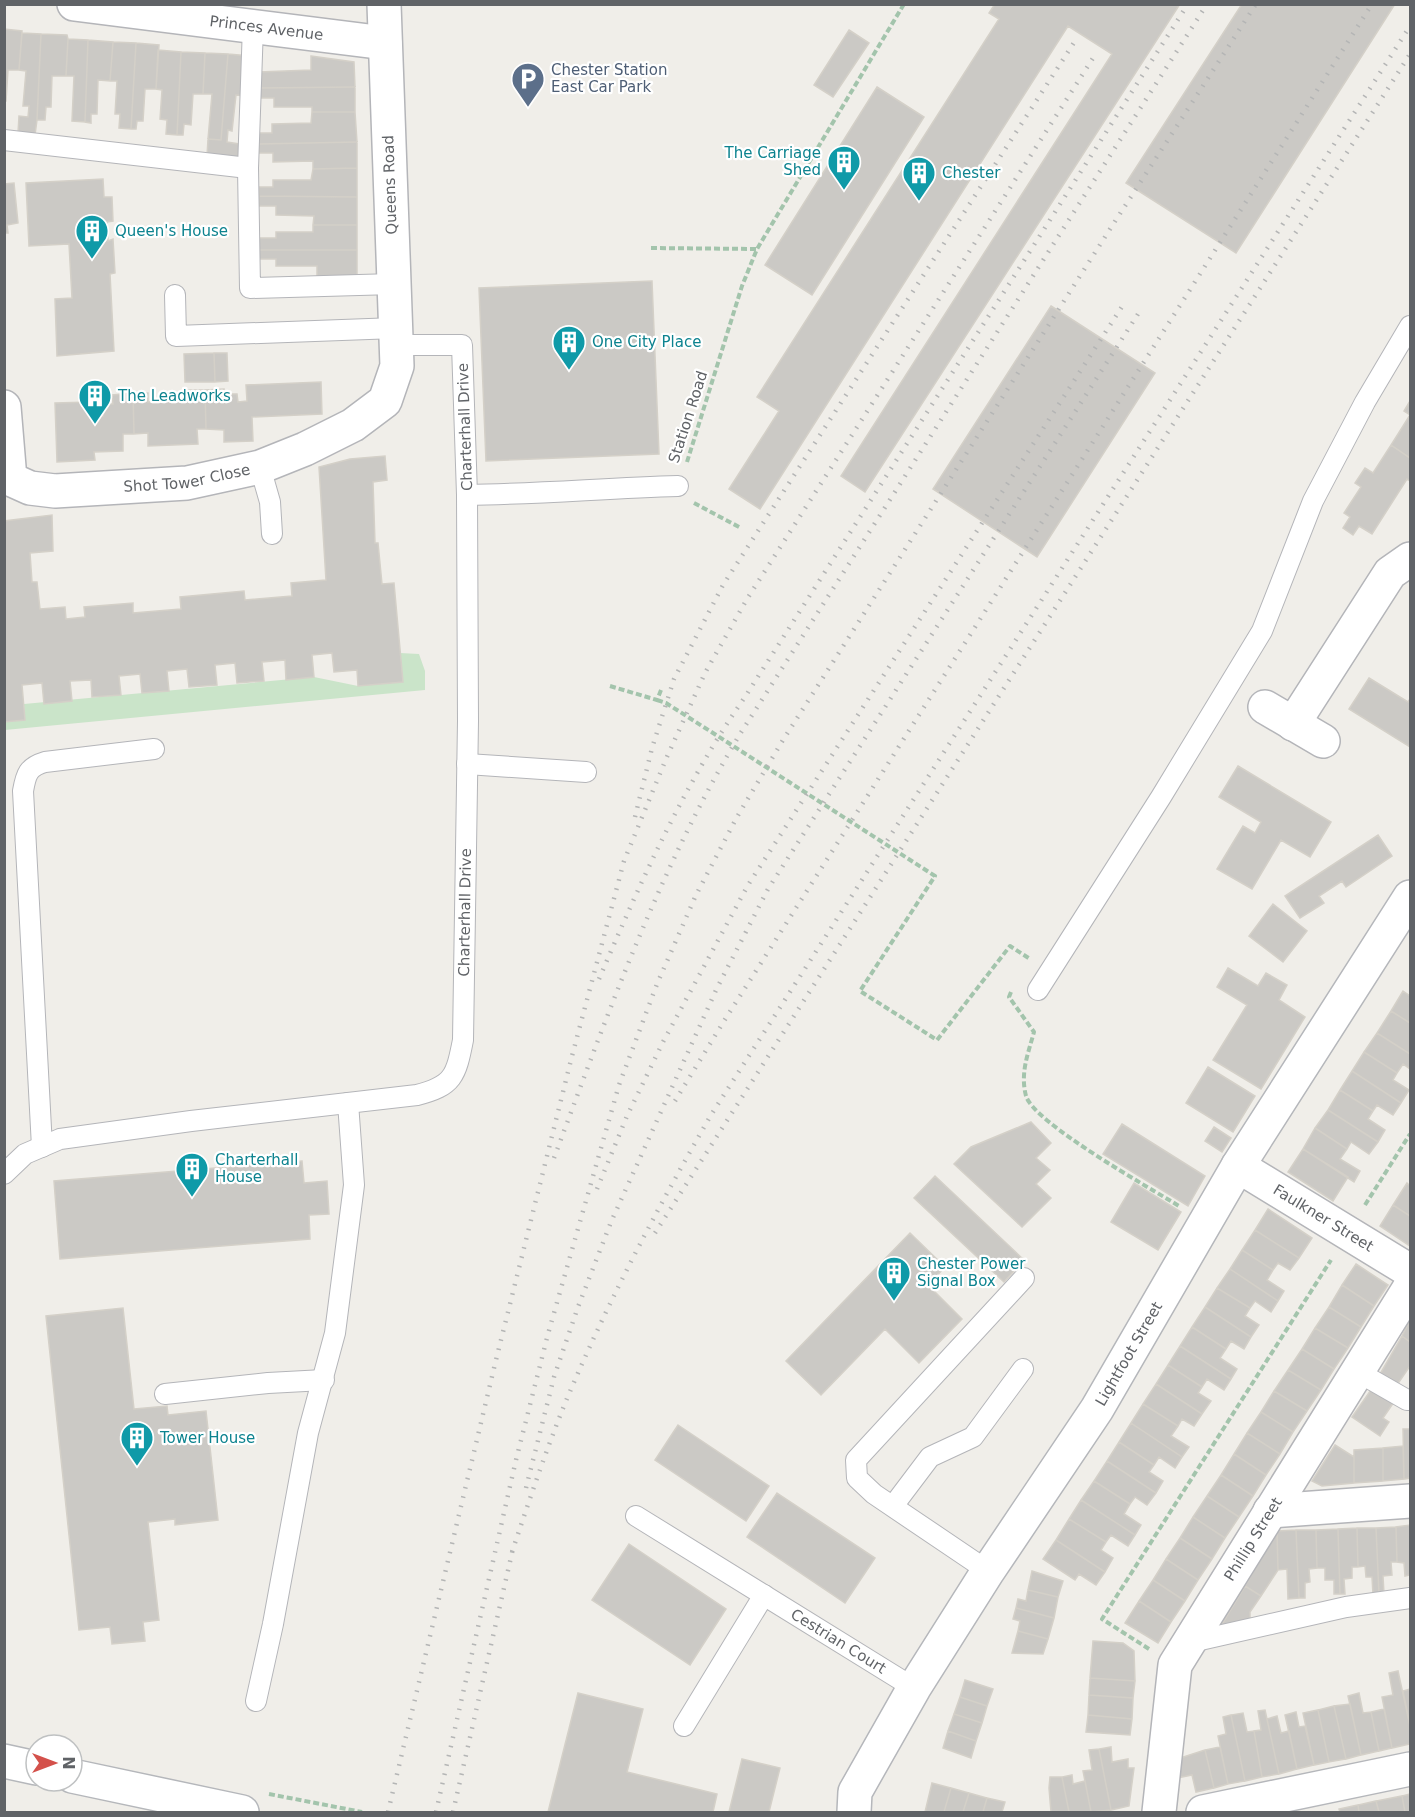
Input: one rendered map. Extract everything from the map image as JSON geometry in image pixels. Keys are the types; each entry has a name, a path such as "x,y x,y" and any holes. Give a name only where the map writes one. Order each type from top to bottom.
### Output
{"street":[{"name":"Princes Avenue","path":"74,4 385,43"},
{"name":"Queens Road","path":"384,4 396,346"},
{"name":"Shot Tower Close","path":"4,406 10,479 30,488 55,491 187,483 260,467 305,449 353,425 385,401 396,346"},
{"path":"1293,723 1390,573 1410,560"},
{"path":"1264,706 1323,741"},
{"name":"Lightfoot Street","path":"854,1812 855,1792 914,1688 988,1571 1097,1409 1238,1166 1410,897"},
{"name":"Faulkner Street","path":"1238,1166 1410,1271"},
{"name":"Phillip Street","path":"1159,1812 1181,1654 1410,1287"},
{"path":"1270,1511 1410,1501"},
{"path":"4,1761 24,1765"},
{"path":"1203,1812 1410,1770"},
{"path":"84,1779 242,1812"}],"lane":[{"path":"254,27 248,168 250,288 394,284"},
{"path":"4,140 248,168"},
{"path":"174,295 176,336 396,346"},
{"path":"1038,990 1161,797 1262,631 1313,501 1365,402 1410,326"},
{"name":"Charterhall Drive","path":"4,1174 26,1154 60,1139 191,1121 417,1095 435,1090 451,1080 459,1061 463,1040 467,764 467,495 462,345 396,346"},
{"path":"260,467 270,502 272,534"},
{"path":"467,495 521,494 599,488 682,492"},
{"path":"42,1147 23,791 26,776 34,765 45,762 154,749"},
{"path":"467,764 586,772"},
{"path":"256,1701 275,1613 308,1433 335,1333 354,1185 348,1103"},
{"path":"988,1571 874,1494 857,1478 855,1460 1024,1278"},
{"path":"893,1506 930,1457 973,1437 1023,1369"},
{"path":"1358,1371 1410,1400"},
{"path":"165,1394 268,1383 324,1380"},
{"name":"Cestrian Court","path":"636,1516 914,1688"},
{"path":"684,1726 764,1596"},
{"path":"1181,1654 1346,1607 1410,1599"}],"path":[{"name":"Station Road","path":"682,492 742,286 757,249 904,4"},
{"path":"651,248 757,249"},
{"path":"682,492 741,528"},
{"path":"610,686 666,703 935,876 860,991 937,1040 1010,946 1030,959 1024,969"},
{"path":"657,700 662,690"},
{"path":"1014,987 1009,997 1034,1032 1023,1071 1027,1098 1056,1129 1205,1222"},
{"path":"1181,1654 1102,1619 1410,1134"},
{"path":"294,1798 362,1812"}],"green space":[{"path":"400,653 419,654 425,671 425,690 5,730 5,722 25,720 24,704 314,677 358,686 403,682"}],"building":[{"name":"Chester","path":"995,4 1180,4 865,492 841,476 1112,54 1068,26 760,509 729,489 779,411 757,397 999,19 989,13"},
{"path":"1242,4 1395,4 1236,253 1126,183"},
{"path":"4,29 22,31 19,70 8,70 6,101 4,101"},
{"path":"849,30 869,43 833,97 814,85"},
{"path":"22,33 41,34 35,135 18,133 19,116 28,117 29,106 23,106 26,71 19,70"},
{"path":"41,34 67,35 68,39 66,76 52,76 51,107 46,107 45,120 37,120"},
{"path":"68,39 88,40 85,122 72,121 74,76 66,76"},
{"path":"88,40 113,42 110,81 98,80 97,114 91,114 91,123 85,122"},
{"path":"113,42 136,43 131,129 119,128 120,114 115,114 117,81 110,81"},
{"path":"136,43 159,45 156,89 145,89 143,121 137,121 136,129 131,129"},
{"path":"158,50 181,52 177,135 166,134 167,120 160,119 162,90 156,89"},
{"path":"181,52 205,53 203,94 193,94 191,125 184,124 183,135 177,135"},
{"path":"205,53 228,54 221,140 208,139 212,94 203,94"},
{"path":"228,54 250,56 246,96 236,95 232,131 228,130 227,142 239,144 238,159 207,156 208,139 221,140"},
{"path":"311,56 354,62 355,87 259,88 259,72 311,70"},
{"path":"355,87 355,112 312,112 312,107 274,107 274,98 259,98 259,88"},
{"name":"The Carriage Shed","path":"877,87 924,117 812,295 765,265"},
{"path":"312,112 355,112 357,142 259,144 259,133 272,133 272,124 311,123"},
{"path":"357,142 357,168 313,169 313,161 273,162 273,153 259,153 259,144"},
{"path":"357,168 357,197 259,196 259,187 273,187 273,180 311,180 313,169"},
{"name":"Queen's House","path":"103,179 104,197 112,197 113,221 107,222 108,241 113,239 115,273 110,274 114,351 57,356 55,299 72,298 69,244 29,246 26,183"},
{"path":"14,183 18,223 7,225 8,233 4,233 4,184"},
{"path":"259,196 357,197 357,225 313,225 314,216 276,215 276,206 259,206"},
{"path":"313,225 357,225 357,250 259,250 259,238 276,238 276,232 313,232"},
{"path":"259,250 357,250 357,278 317,278 317,266 276,266 276,259 259,259"},
{"name":"One City Place","path":"652,281 659,454 486,461 479,288"},
{"path":"1051,306 1155,373 1037,557 933,489"},
{"path":"214,353 215,382 185,382 184,354"},
{"path":"214,353 227,353 228,381 215,382"},
{"path":"321,382 322,414 252,417 253,441 224,442 224,430 206,429 205,390 224,389 224,394 237,394 238,402 247,401 246,385"},
{"path":"188,390 205,390 206,429 197,429 198,444 148,446 148,433 134,434 133,393 148,393 148,402 188,401"},
{"name":"The Leadworks","path":"133,393 134,434 123,434 123,451 94,452 95,460 57,462 55,403 90,402 90,417 103,416 102,404 113,404 112,395"},
{"path":"1410,401 1410,415 1404,411"},
{"path":"1410,415 1410,458 1391,445"},
{"path":"1391,445 1410,458 1410,481 1407,479 1372,534 1359,526 1353,535 1343,528 1350,517 1344,513 1361,487 1355,483 1365,468 1373,473"},
{"path":"385,456 387,480 373,482 375,543 378,543 382,584 394,583 403,682 358,686 357,670 334,672 332,653 312,655 314,677 286,680 285,660 262,662 264,681 237,683 235,663 215,665 217,685 189,687 187,669 167,671 169,691 142,693 140,674 119,676 121,695 92,697 91,680 70,681 72,701 44,704 42,683 22,685 25,720 4,722 4,521 52,515 53,551 30,553 32,582 37,582 40,609 65,607 66,619 85,617 84,607 133,603 133,613 181,609 180,597 244,591 245,600 292,596 291,583 326,580 319,467 350,459"},
{"path":"1369,678 1408,702 1410,699 1410,747 1349,709"},
{"path":"1238,766 1331,822 1310,857 1281,840 1252,889 1217,869 1243,826 1255,833 1261,822 1219,797"},
{"path":"1378,835 1392,856 1346,887 1342,881 1319,896 1324,903 1300,918 1285,896"},
{"path":"1273,904 1307,931 1283,962 1249,936"},
{"path":"1228,968 1258,986 1266,973 1287,985 1279,1000 1305,1017 1261,1089 1213,1060 1247,1005 1217,987"},
{"path":"1403,991 1410,996 1410,1023 1391,1011"},
{"path":"1391,1011 1410,1023 1410,1054 1377,1033"},
{"path":"1377,1033 1410,1054 1410,1069 1403,1064 1397,1073 1364,1052"},
{"path":"1364,1052 1397,1073 1393,1080 1409,1090 1401,1103 1352,1071"},
{"path":"1208,1067 1255,1096 1233,1132 1186,1103"},
{"path":"1352,1071 1401,1103 1393,1115 1377,1105 1373,1111 1340,1090"},
{"path":"1340,1090 1373,1111 1368,1119 1385,1130 1378,1142 1328,1110"},
{"path":"1328,1110 1378,1142 1369,1154 1351,1142 1347,1149 1315,1128"},
{"path":"1031,1122 1051,1143 1036,1158 1050,1170 1036,1184 1051,1198 1022,1227 954,1164 971,1147"},
{"path":"1122,1124 1205,1176 1188,1206 1103,1154"},
{"path":"1214,1127 1231,1138 1222,1152 1205,1141"},
{"path":"1315,1128 1347,1149 1340,1159 1360,1171 1354,1182 1303,1149"},
{"path":"1303,1149 1348,1177 1333,1201 1288,1172"},
{"name":"Charterhall House","path":"302,1161 304,1183 327,1181 329,1214 309,1215 310,1239 60,1259 54,1181"},
{"path":"935,1176 1024,1260 1004,1282 914,1198"},
{"path":"1134,1183 1181,1212 1158,1250 1111,1222"},
{"path":"1407,1183 1410,1186 1410,1216 1393,1205"},
{"path":"1393,1205 1410,1216 1410,1246 1380,1226"},
{"path":"1268,1209 1312,1238 1299,1258 1255,1230"},
{"path":"1255,1230 1299,1258 1290,1270 1278,1263 1273,1270 1242,1250"},
{"name":"Chester Power Signal Box","path":"910,1233 945,1267 928,1285 962,1319 919,1363 885,1329 821,1395 786,1361"},
{"path":"1242,1250 1273,1270 1267,1280 1284,1291 1278,1301 1230,1269"},
{"path":"1356,1264 1388,1285 1374,1306 1342,1285"},
{"path":"1230,1269 1278,1301 1271,1312 1255,1301 1250,1308 1217,1288"},
{"path":"1342,1285 1374,1306 1361,1327 1329,1307"},
{"path":"1217,1288 1250,1308 1245,1316 1259,1325 1251,1337 1205,1307"},
{"path":"1205,1307 1251,1337 1244,1349 1231,1341 1226,1349 1192,1327"},
{"path":"1329,1307 1361,1327 1348,1348 1315,1328"},
{"name":"Tower House","path":"123,1308 134,1409 167,1406 168,1415 206,1411 218,1520 175,1525 175,1519 148,1522 159,1620 143,1622 145,1641 112,1644 110,1627 79,1630 46,1316"},
{"path":"1410,1320 1410,1342 1402,1336"},
{"path":"1192,1327 1226,1349 1220,1358 1237,1369 1231,1379 1180,1346"},
{"path":"1315,1328 1348,1348 1334,1369 1302,1349"},
{"path":"1402,1336 1410,1342 1410,1366 1397,1385 1380,1374"},
{"path":"1180,1346 1231,1379 1224,1390 1207,1379 1202,1387 1168,1365"},
{"path":"1302,1349 1334,1369 1321,1390 1288,1370"},
{"path":"1168,1365 1202,1387 1198,1393 1211,1401 1202,1414 1156,1384"},
{"path":"1288,1370 1321,1390 1307,1411 1274,1391"},
{"path":"1156,1384 1202,1414 1194,1426 1182,1419 1178,1426 1143,1404"},
{"path":"1373,1387 1394,1402 1383,1418 1389,1422 1380,1436 1352,1417"},
{"path":"1274,1391 1307,1411 1293,1432 1261,1412"},
{"path":"1143,1404 1178,1426 1171,1436 1189,1447 1182,1457 1131,1423"},
{"path":"1261,1412 1293,1432 1280,1454 1247,1433"},
{"path":"1131,1423 1182,1457 1175,1468 1159,1457 1154,1465 1119,1442"},
{"path":"678,1425 769,1486 746,1521 655,1460"},
{"path":"1403,1429 1410,1429 1410,1478 1404,1479"},
{"path":"1247,1433 1280,1454 1266,1475 1234,1454"},
{"path":"1119,1442 1154,1465 1149,1472 1163,1481 1156,1493 1107,1461"},
{"path":"1335,1445 1354,1457 1354,1483 1322,1486 1312,1481"},
{"path":"1403,1446 1404,1479 1383,1481 1383,1448"},
{"path":"1383,1448 1383,1481 1354,1483 1354,1450"},
{"path":"1234,1454 1266,1475 1253,1496 1221,1475"},
{"path":"1107,1461 1156,1493 1147,1505 1135,1497 1130,1504 1094,1481"},
{"path":"1221,1475 1253,1496 1239,1517 1207,1496"},
{"path":"1094,1481 1130,1504 1124,1514 1141,1525 1135,1535 1081,1500"},
{"path":"777,1493 875,1558 845,1603 747,1537"},
{"path":"1207,1496 1239,1517 1225,1538 1193,1517"},
{"path":"1081,1500 1135,1535 1128,1546 1111,1535 1106,1542 1069,1519"},
{"path":"1193,1517 1225,1538 1212,1559 1180,1538"},
{"path":"1069,1519 1106,1542 1101,1550 1113,1558 1105,1572 1056,1540"},
{"path":"1410,1525 1410,1575 1405,1576 1404,1563 1397,1562 1396,1527"},
{"path":"1396,1527 1397,1562 1391,1562 1392,1575 1383,1576 1384,1594 1379,1594 1376,1528"},
{"path":"1357,1528 1358,1567 1352,1567 1352,1578 1344,1579 1345,1594 1340,1594 1338,1529"},
{"path":"1357,1528 1376,1528 1379,1594 1373,1595 1372,1577 1366,1577 1365,1566 1358,1567"},
{"path":"1338,1529 1340,1594 1334,1594 1334,1580 1325,1580 1325,1568 1317,1568 1316,1530"},
{"path":"1296,1530 1299,1598 1288,1599 1287,1569 1278,1570 1277,1531"},
{"path":"1296,1530 1316,1530 1317,1568 1309,1569 1310,1582 1305,1583 1305,1598 1299,1598"},
{"path":"1277,1531 1278,1570 1261,1596 1245,1586"},
{"path":"1180,1538 1212,1559 1198,1580 1166,1559"},
{"path":"1056,1540 1105,1572 1096,1585 1079,1574 1075,1580 1043,1559"},
{"path":"629,1544 726,1609 690,1665 592,1600"},
{"path":"1166,1559 1198,1580 1185,1601 1153,1580"},
{"path":"1032,1571 1063,1581 1058,1597 1028,1590"},
{"path":"1153,1580 1185,1601 1171,1622 1139,1601"},
{"path":"1245,1586 1261,1596 1250,1612 1250,1622 1219,1629"},
{"path":"1028,1590 1058,1597 1054,1618 1016,1608 1018,1599 1026,1601"},
{"path":"1139,1601 1171,1622 1158,1643 1125,1623"},
{"path":"1016,1608 1054,1618 1048,1639 1018,1631 1020,1621 1013,1619"},
{"path":"1018,1631 1048,1639 1043,1654 1012,1653"},
{"path":"1093,1641 1123,1643 1134,1651 1135,1681 1090,1678"},
{"path":"1398,1671 1410,1726 1410,1744 1392,1748 1382,1697 1393,1695 1389,1673"},
{"path":"1090,1678 1135,1681 1133,1698 1089,1695"},
{"path":"965,1680 993,1689 987,1706 960,1697"},
{"path":"1410,1689 1410,1726 1403,1691"},
{"path":"578,1693 643,1709 627,1772 717,1794 713,1812 548,1812"},
{"path":"1359,1693 1363,1713 1371,1712 1379,1751 1361,1755 1348,1696"},
{"path":"1089,1695 1133,1698 1132,1719 1088,1715"},
{"path":"960,1697 987,1706 982,1723 954,1714"},
{"path":"1350,1704 1361,1755 1346,1759 1334,1706"},
{"path":"1334,1706 1346,1759 1329,1762 1318,1710"},
{"path":"1384,1709 1392,1748 1379,1751 1371,1712"},
{"path":"1265,1710 1279,1774 1262,1777 1254,1731 1261,1730 1258,1711"},
{"path":"1318,1710 1329,1762 1314,1765 1303,1713"},
{"path":"1296,1712 1299,1727 1305,1726 1314,1765 1297,1769 1285,1715"},
{"path":"1243,1713 1247,1732 1254,1731 1262,1777 1245,1781 1231,1715"},
{"path":"954,1714 982,1723 976,1741 948,1731"},
{"path":"1088,1715 1132,1719 1130,1735 1086,1732"},
{"path":"1231,1715 1245,1781 1228,1784 1218,1736 1226,1734 1223,1717"},
{"path":"1277,1716 1281,1733 1289,1731 1297,1769 1279,1774 1267,1719"},
{"path":"948,1731 976,1741 971,1758 943,1748"},
{"path":"1111,1747 1112,1762 1128,1759 1128,1768 1134,1768 1129,1806 1111,1810 1099,1749"},
{"path":"1220,1747 1228,1784 1214,1788 1205,1750"},
{"path":"1099,1749 1111,1810 1091,1812 1083,1771 1092,1770 1089,1750"},
{"path":"1205,1750 1214,1788 1196,1792 1192,1775 1177,1778 1180,1758"},
{"path":"742,1759 780,1768 769,1812 729,1812"},
{"path":"1072,1775 1073,1784 1085,1781 1091,1812 1069,1812 1062,1777"},
{"path":"1050,1777 1062,1777 1069,1812 1051,1812"},
{"path":"932,1783 951,1788 944,1812 925,1812"},
{"path":"951,1788 969,1793 963,1812 944,1812"},
{"path":"969,1793 987,1798 983,1812 963,1812"},
{"path":"1410,1794 1410,1812 1405,1812 1402,1796"},
{"path":"1402,1796 1405,1812 1379,1812 1376,1801"},
{"path":"987,1798 1005,1802 1002,1812 983,1812"},
{"path":"1376,1801 1379,1812 1359,1812 1358,1805"},
{"path":"1358,1805 1359,1812 1340,1812 1339,1809"}],"railway":[{"path":"599,979 665,834 702,764 1188,4"},
{"path":"554,1158 637,942 660,888 711,784 740,734 1207,4"},
{"path":"436,1812 516,1460 548,1334 619,1085 657,984 696,895 737,817 783,740 1256,4"},
{"path":"675,1101 1372,4"},
{"path":"512,1552 566,1401 598,1328 634,1256 711,1115 1410,26"},
{"path":"635,817 652,748 674,679 723,585 1075,41"},
{"path":"655,1233 1410,54"},
{"path":"388,1812 495,1364 572,1056 624,861 705,673 747,599 1095,55"},
{"path":"597,1189 627,1116 663,1042 748,885 1123,305"},
{"path":"526,1488 554,1377 611,1222 717,988 768,889 1138,314"},
{"path":"453,1812 514,1544"}],"place":[{"name":"Chester Station East Car Park","path":"528,108"},
{"name":"The Carriage Shed","path":"844,191"},
{"name":"Chester","path":"919,202"},
{"name":"Queen's House","path":"92,260"},
{"name":"One City Place","path":"569,371"},
{"name":"The Leadworks","path":"95,425"},
{"name":"Charterhall House","path":"192,1198"},
{"name":"Chester Power Signal Box","path":"894,1302"},
{"name":"Tower House","path":"137,1467"}]}
